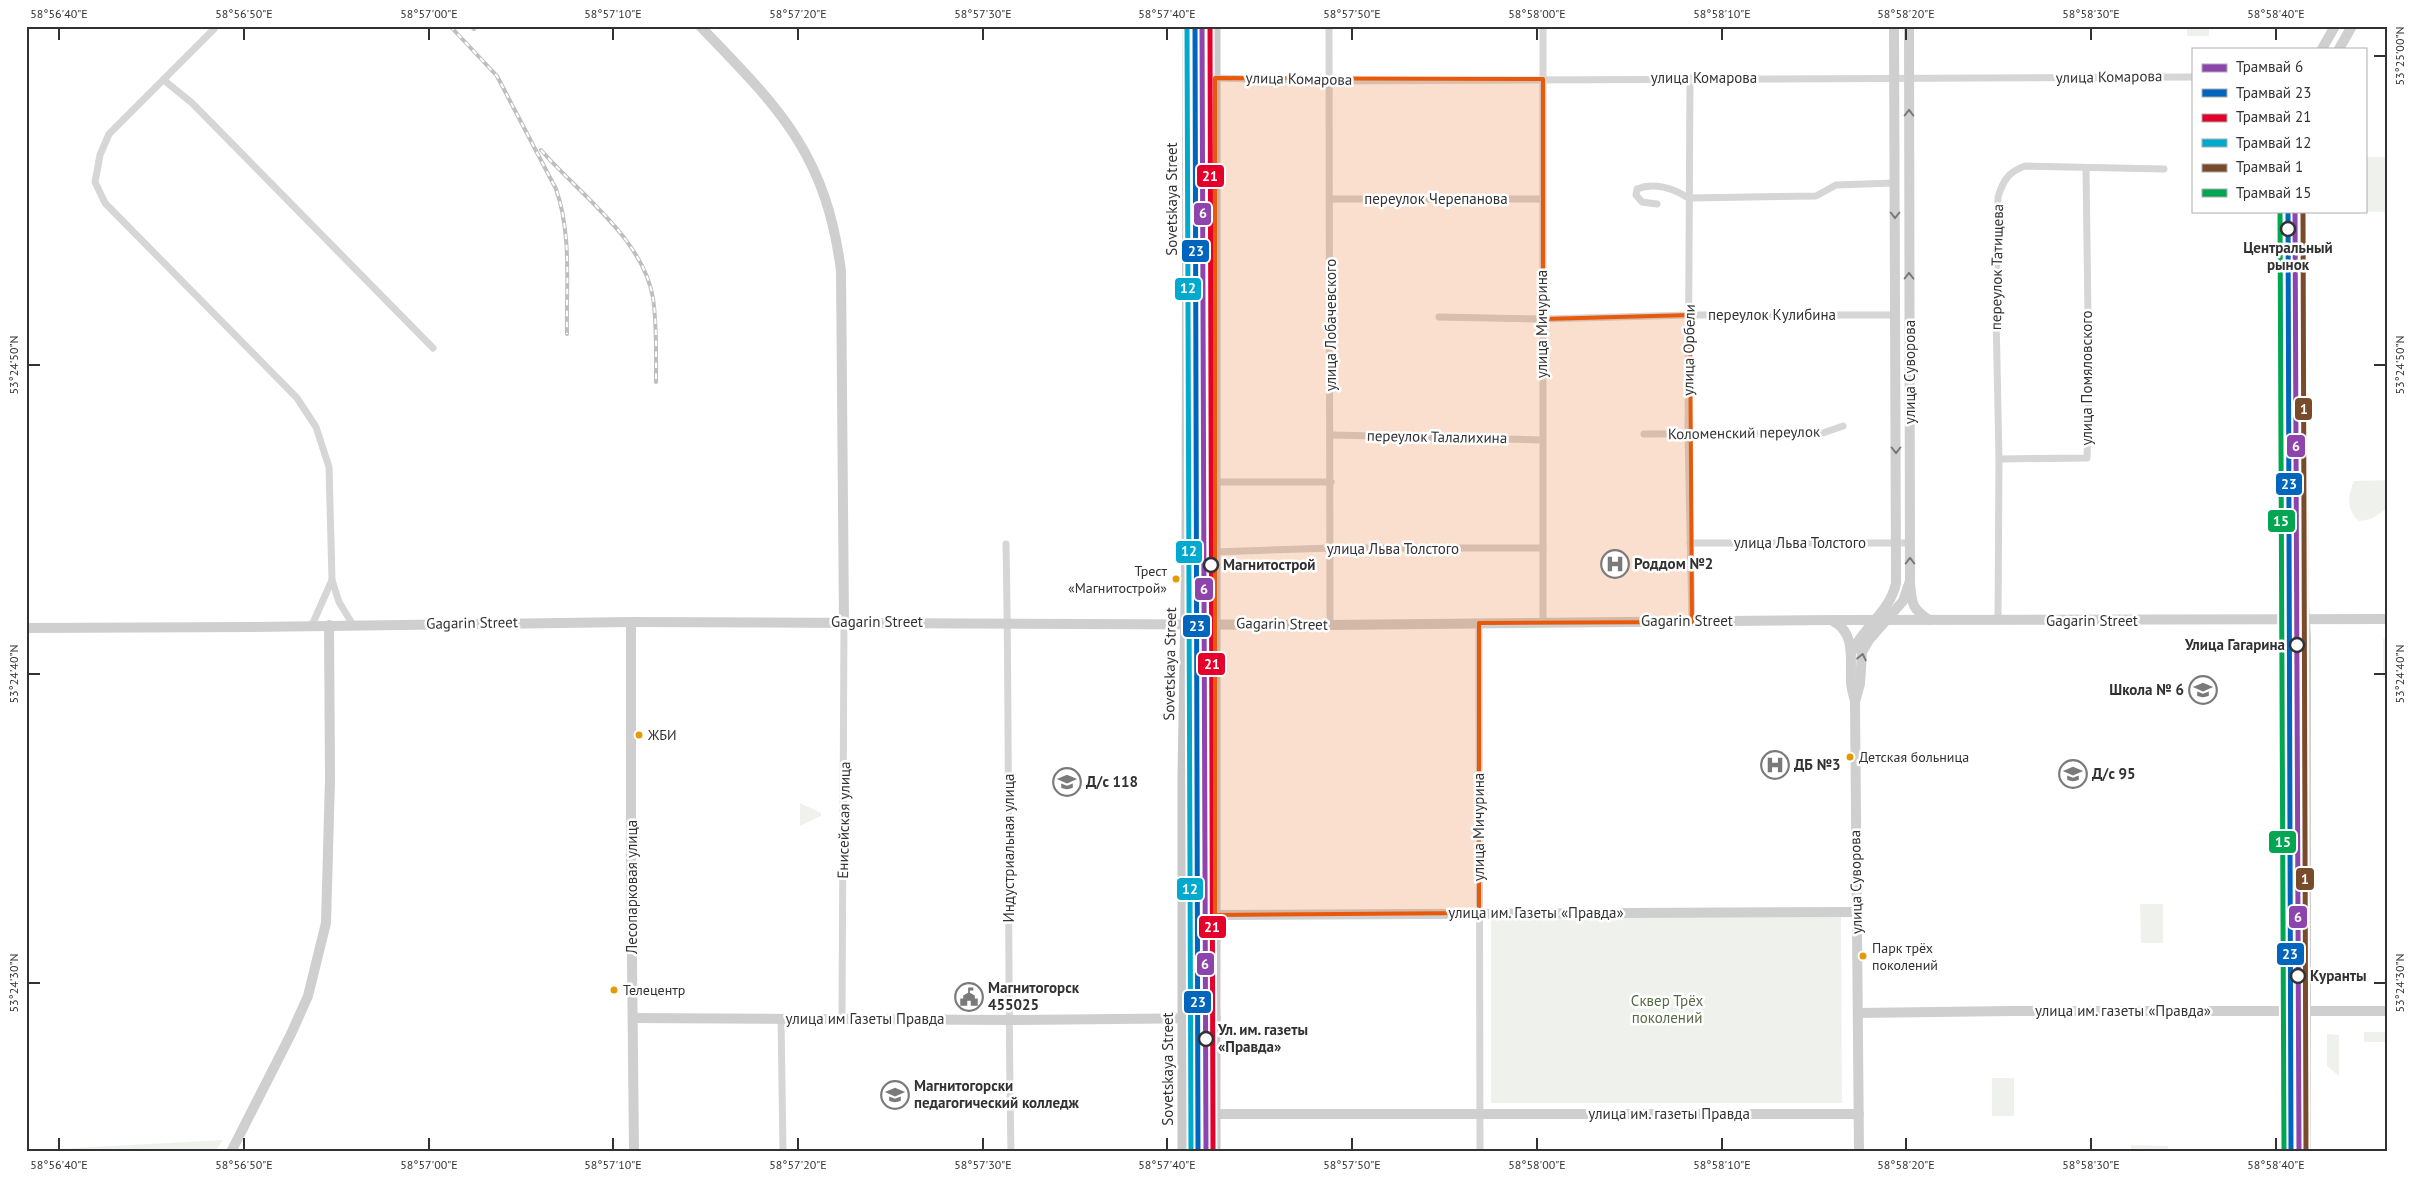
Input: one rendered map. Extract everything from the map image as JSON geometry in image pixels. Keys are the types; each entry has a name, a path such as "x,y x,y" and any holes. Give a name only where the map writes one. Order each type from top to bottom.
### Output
{"main road":[{"path":"700,26 752,80 797,136 814,168 832,216 841,271 844,622"},
{"name":"Sovetskaya Street","path":"1184,1152 1183,775 1186,624 1188,26"},
{"path":"1215,26 1215,1152"},
{"name":"улица Суворова","path":"1851,653 1856,642 1886,605 1894,591 1896,543 1894,26"},
{"name":"улица Суворова","path":"1855,702 1860,684 1862,652 1869,640 1903,601 1910,581 1909,26"},
{"path":"2323,48 2335,26"},
{"path":"2340,48 2352,26"},
{"path":"2289,212 2290,475 2285,619 2290,886 2290,1152"},
{"path":"2302,212 2306,1152"},
{"path":"1895,296 1909,297"},
{"path":"1910,581 1912,604 1916,611 1930,620"},
{"name":"Gagarin Street","path":"26,628 632,622 1330,624 1832,620 2388,619"},
{"name":"улица Суворова","path":"1832,620 1841,625 1848,635 1851,653 1851,683 1855,702 1859,1152"},
{"name":"Лесопарковая улица","path":"632,622 631,864 634,1152"},
{"path":"231,1152 291,1034 308,996 326,924 330,779 329,625"},
{"name":"улица им. Газеты «Правда»","path":"1215,915 1856,912"},
{"name":"улица им. газеты «Правда»","path":"1858,1013 2388,1011"},
{"name":"улица им Газеты Правда","path":"633,1018 1008,1020 1216,1018"},
{"path":"1216,1114 1480,1115"},
{"name":"улица им. газеты Правда","path":"1480,1115 1859,1114"}],"street":[{"name":"улица Лобачевского","path":"1329,26 1332,435 1330,624"},
{"name":"улица Мичурина","path":"1543,26 1543,622"},
{"path":"214,29 165,81 142,100 109,134 100,155 95,182 105,203 297,398 316,427 329,467 332,580 339,602 353,625"},
{"name":"улица Комарова","path":"1215,78 1330,81 1690,78 1909,80 2192,77"},
{"name":"улица Орбели","path":"1690,78 1688,434 1692,622"},
{"path":"165,81 192,103 433,348"},
{"name":"переулок Татищева","path":"1999,459 1996,314 1998,197 2004,180 2015,170 2024,166 2164,169"},
{"name":"улица Помяловского","path":"1999,459 2087,458 2089,392 2086,168"},
{"path":"1657,204 1642,202 1636,195 1637,189 1645,186 1656,186 1678,191 1688,198 1816,196 1836,185 1846,183 1894,183"},
{"name":"переулок Черепанова","path":"1330,199 1542,199"},
{"name":"переулок Кулибина","path":"1439,317 1543,319 1690,315 1895,315"},
{"name":"Коломенский переулок","path":"1644,434 1823,433 1843,426"},
{"name":"переулок Талалихина","path":"1332,435 1542,440"},
{"path":"1998,621 1999,459"},
{"path":"1214,482 1331,482"},
{"name":"улица Льва Толстого","path":"1690,543 1910,542"},
{"name":"Индустриальная улица","path":"1006,544 1010,852 1008,1020 1010,1152"},
{"name":"улица Льва Толстого","path":"1214,552 1331,548 1543,548"},
{"path":"312,625 332,580"},
{"name":"Енисейская улица","path":"842,1018 844,622"},
{"name":"улица Мичурина","path":"1479,623 1480,1152"},
{"path":"781,1019 783,1152"}],"highlighted area":[{"path":"1215,78 1543,79 1543,319 1690,315 1692,622 1479,623 1479,913 1215,915"}],"green space":[{"path":"2187,26 2209,26 2209,36 2187,36"},
{"path":"2366,157 2388,157 2388,212 2366,212"},
{"path":"2388,480 2388,508 2371,519 2359,521 2352,512 2349,502 2350,491 2354,481"},
{"path":"2383,639 2388,639 2388,680 2383,678"},
{"path":"800,803 821,813 821,816 800,826"},
{"path":"2140,904 2163,904 2163,943 2141,943"},
{"name":"Сквер Трёх поколений","path":"1491,917 1841,917 1842,1103 1491,1103"},
{"path":"2364,1032 2388,1032 2388,1042 2364,1042"},
{"path":"2327,1034 2339,1035 2339,1076 2327,1066"},
{"path":"1992,1078 2014,1078 2014,1116 1992,1116"},
{"path":"223,1140 215,1152 36,1152 36,1150"},
{"path":"2131,1145 2168,1146 2168,1152 2131,1152"}],"railway":[{"path":"450,26 497,76 556,189 561,206 566,242 567,334"},
{"path":"471,26 474,29"},
{"path":"541,150 623,236 647,276 654,308 656,382"}],"tram line":[{"name":"12","path":"1187,26 1191,1152"},
{"name":"23","path":"1195,26 1198,1152"},
{"name":"6","path":"1202,26 1206,1152"},
{"name":"21","path":"1210,26 1213,1152"},
{"name":"15","path":"2280,212 2284,1152"},
{"name":"23","path":"2288,212 2291,1152"},
{"name":"6","path":"2295,212 2299,1152"},
{"name":"1","path":"2303,212 2306,1152"}],"place":[{"name":"Центральный рынок","path":"2288,229"},
{"name":"Роддом №2","path":"1615,564"},
{"name":"Магнитострой","path":"1211,565"},
{"name":"Трест «Магнитострой»","path":"1176,579"},
{"name":"Улица Гагарина","path":"2297,645"},
{"name":"Школа № 6","path":"2203,690"},
{"name":"ЖБИ","path":"639,735"},
{"name":"Детская больница","path":"1850,757"},
{"name":"ДБ №3","path":"1775,765"},
{"name":"Д/с 95","path":"2073,774"},
{"name":"Д/с 118","path":"1067,782"},
{"name":"Парк трёх поколений","path":"1863,956"},
{"name":"Куранты","path":"2298,976"},
{"name":"Телецентр","path":"614,990"},
{"name":"Магнитогорск 455025","path":"969,997"},
{"name":"Ул. им. газеты «Правда»","path":"1206,1039"},
{"name":"Магнитогорски педагогический колледж","path":"895,1095"}]}
